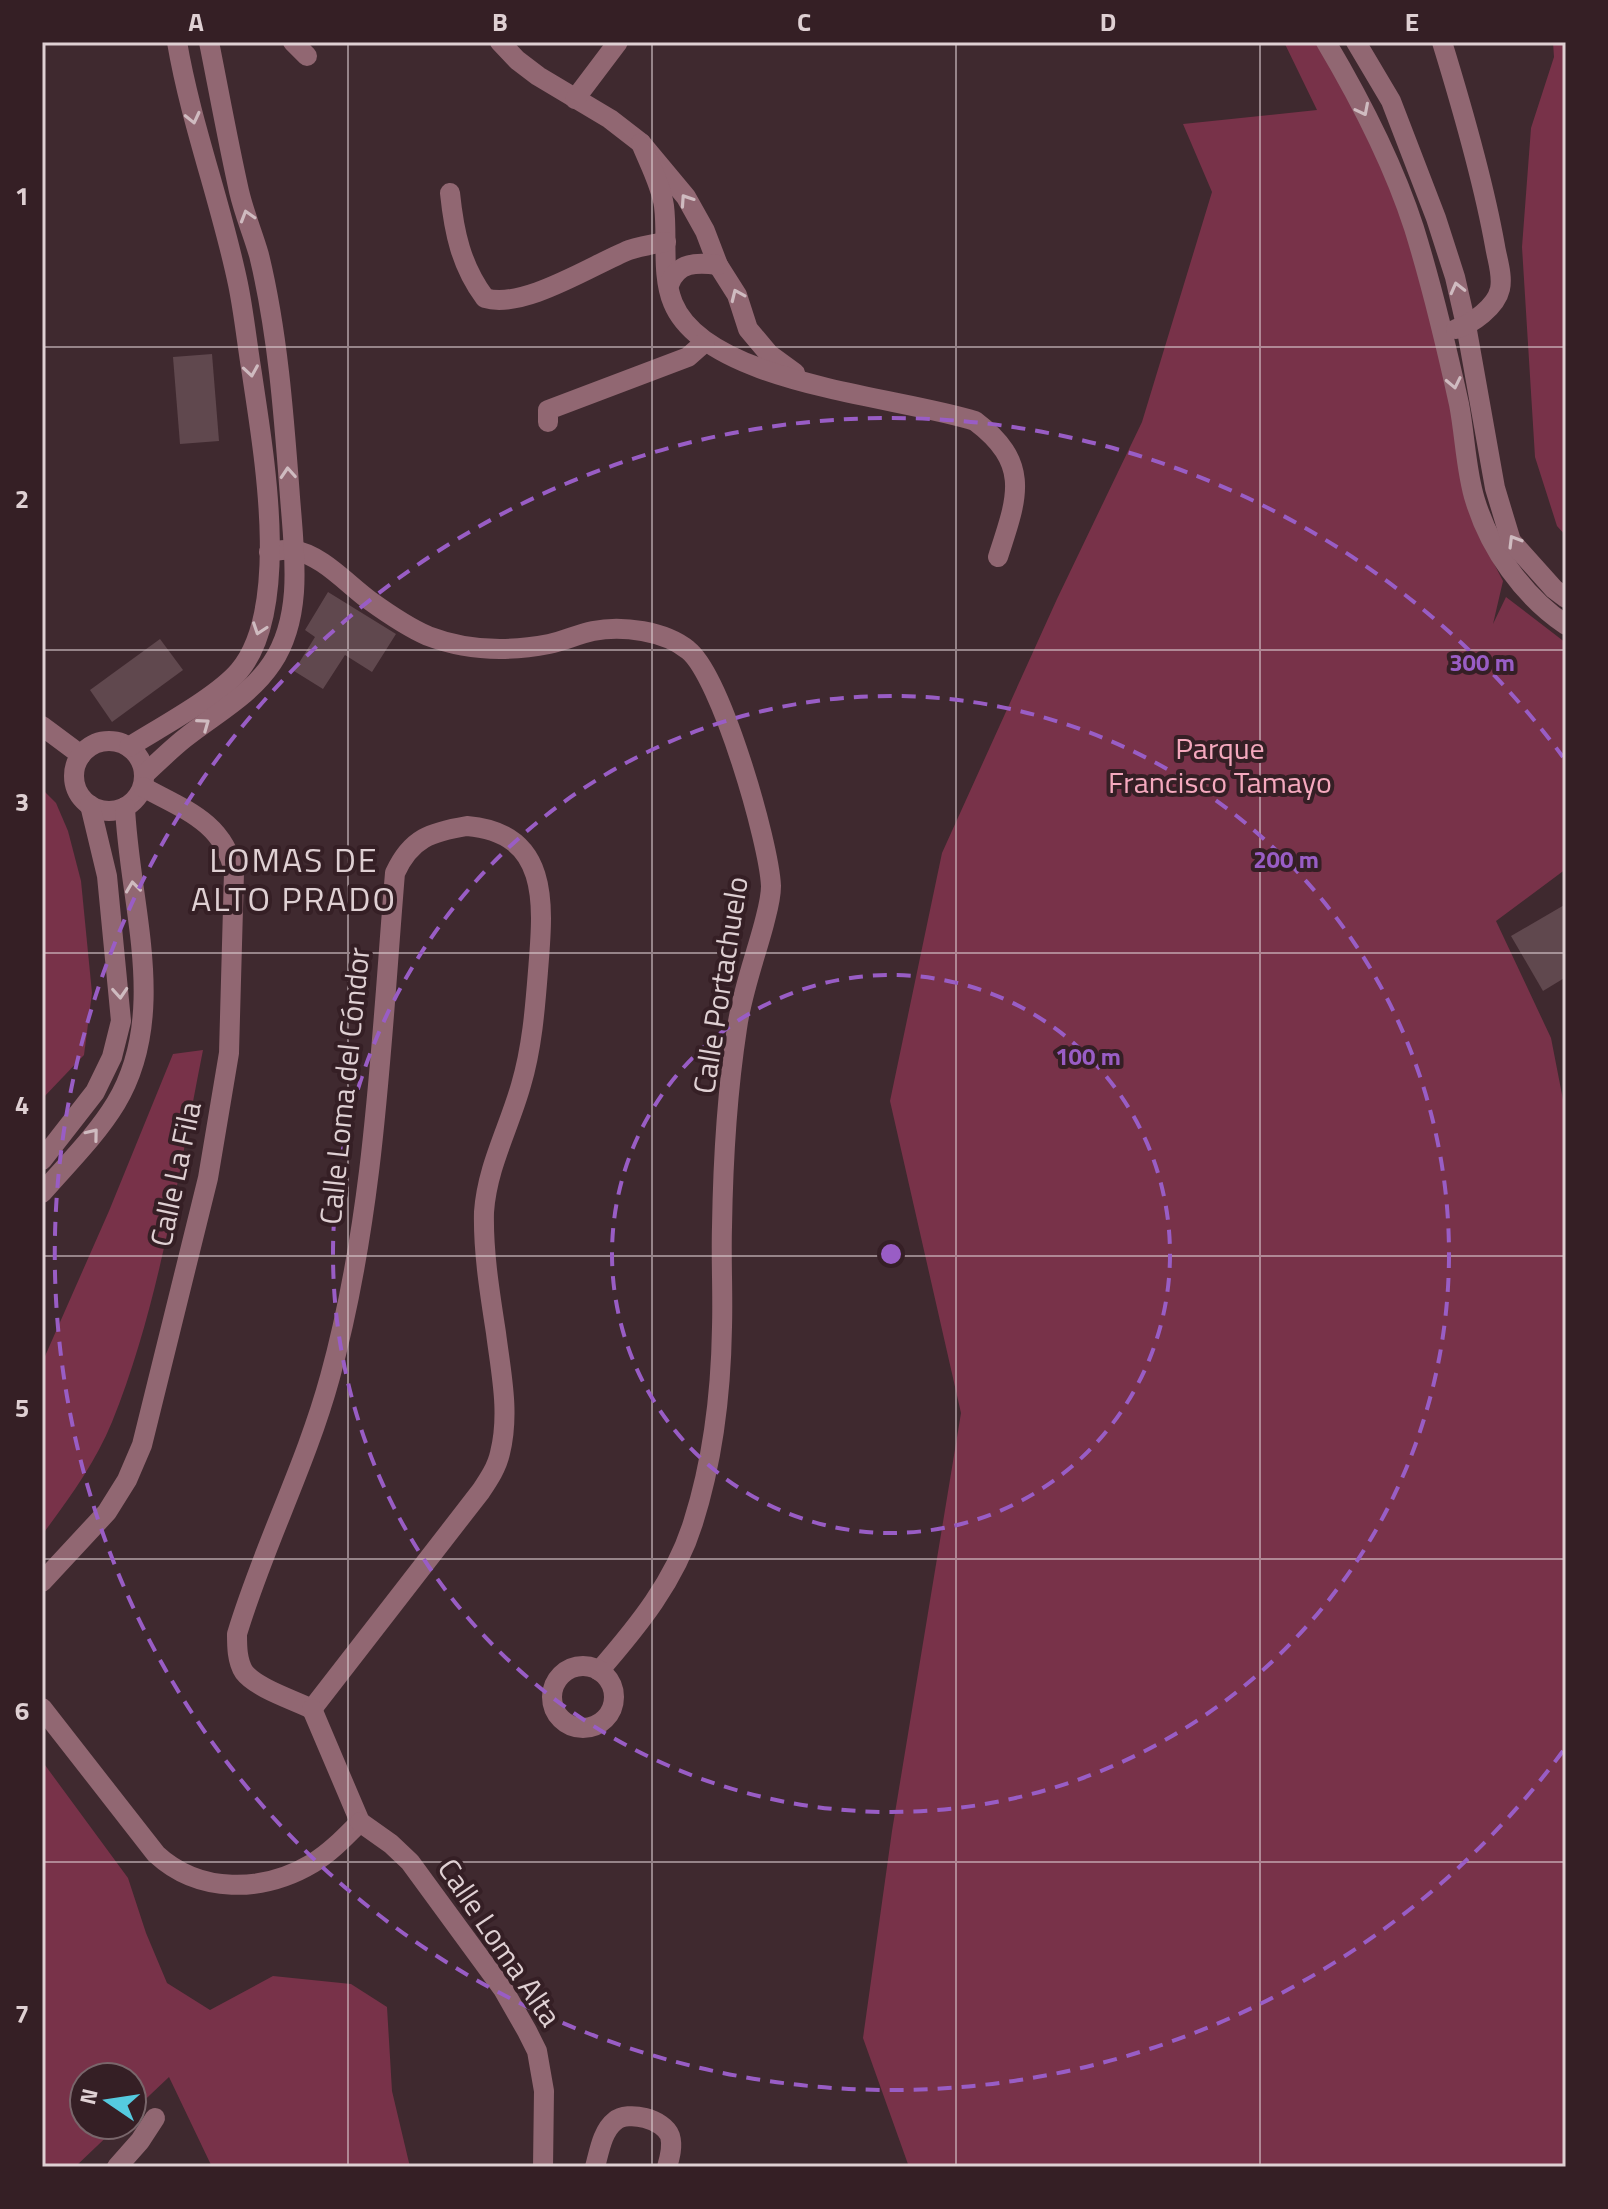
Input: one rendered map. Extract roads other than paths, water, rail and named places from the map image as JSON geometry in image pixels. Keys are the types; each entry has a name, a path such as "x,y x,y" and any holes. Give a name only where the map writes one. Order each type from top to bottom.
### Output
{"street":[{"path":"129,747 176,718 239,671 257,637 264,615 269,552 264,453 238,283 198,138 177,42"},
{"path":"144,781 142,764 129,747 109,740 98,742 81,755 74,773 83,799 90,805 108,811 125,807 139,795 144,781 183,739 255,685 273,662 290,621 294,550 284,422 269,309 259,256 240,195 209,42"},
{"path":"500,42 538,76 610,119 641,143 686,197 705,231 718,265 737,295 748,329 769,354 807,381"},
{"path":"575,99 618,42"},
{"path":"1326,42 1364,110 1398,184 1414,229 1443,333 1462,420 1474,498 1485,528 1495,548 1538,604 1566,625"},
{"path":"1356,42 1391,101 1436,218 1466,325 1495,488 1511,541 1566,598"},
{"path":"1442,42 1489,212 1500,290 1491,305 1466,325 1443,333"},
{"path":"641,143 664,204 669,285 672,300 683,321 705,342 753,368 954,414 975,421 993,434 1006,452 1016,486 1013,516 998,557"},
{"path":"450,193 455,236 465,263 485,298 497,301 523,298 633,249 666,242"},
{"path":"669,285 676,271 684,267 699,263 718,265"},
{"path":"548,422 548,410 688,357 705,342 735,345 743,339 748,329"},
{"path":"269,552 294,550"},
{"name":"Calle Portachuelo","path":"294,550 323,564 369,600 418,630 469,647 495,650 522,648 553,644 591,631 617,628 677,642 691,652 705,672 744,769 760,826 770,867 771,893 748,977 734,1053 722,1226 721,1355 712,1446 692,1528 666,1585 636,1629 599,1671"},
{"path":"42,726 81,755"},
{"name":"Calle La Fila","path":"42,1582 107,1512 127,1480 142,1445 208,1178 229,1053 234,872 231,855 211,826 144,781"},
{"path":"42,1160 100,1084 112,1057 121,1021 107,876 90,805"},
{"path":"42,1193 116,1104 130,1073 142,1031 142,970 125,807"},
{"name":"Calle Loma del Cóndor","path":"467,826 486,827 505,835 534,867 541,888 542,915 531,1043 521,1085 496,1153 484,1213 496,1333 504,1379 505,1414 500,1453 493,1473 481,1491 312,1709 260,1684 244,1671 238,1653 237,1634 317,1421 342,1331 371,1156 395,873 404,854 430,835 467,826"},
{"path":"42,1708 156,1854 171,1868 195,1879 223,1886 262,1882 312,1864 331,1851 360,1822 312,1709"},
{"name":"Calle Loma Alta","path":"360,1822 410,1862 503,1989 527,2031 537,2051 544,2091 543,2167"},
{"path":"595,2167 606,2131 615,2120 630,2115 662,2124 670,2135 671,2152 667,2167"},
{"path":"117,2167 155,2118"}],"district":[{"name":"LOMAS DE ALTO PRADO","path":"294,878"}],"park label":[{"name":"Parque Francisco Tamayo","path":"1220,765"}]}
